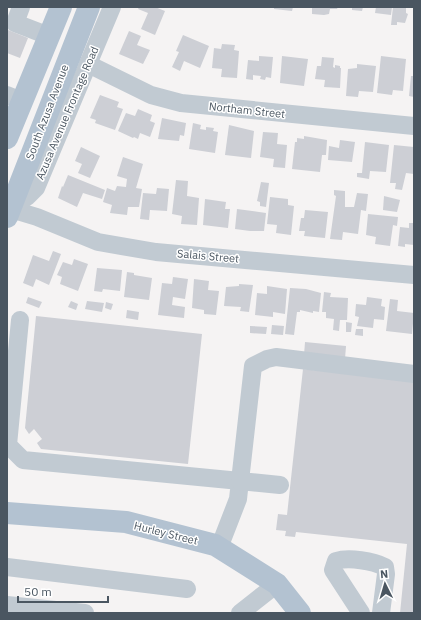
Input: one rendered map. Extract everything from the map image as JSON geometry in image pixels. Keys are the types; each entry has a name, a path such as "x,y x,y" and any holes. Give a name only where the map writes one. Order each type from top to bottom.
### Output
{"main road":[{"path":"7,138 15,98 49,36 61,7"},
{"name":"South Azusa Avenue","path":"8,211 89,7"},
{"name":"Hurley Street","path":"7,513 126,522 219,548 277,584 300,613"}],"street":[{"name":"Azusa Avenue Frontage Road","path":"8,211 36,188 112,7"},
{"path":"12,18 49,36"},
{"name":"Northam Street","path":"88,64 150,95 181,103 414,126"},
{"name":"Salais Street","path":"8,211 59,226 98,242 156,252 414,275"},
{"path":"20,320 8,445 24,460 280,485"},
{"path":"219,548 238,499 252,366 267,359 276,357 414,374"},
{"path":"361,613 333,570 333,565 336,561 342,559 379,564 385,567 386,574 381,613"},
{"path":"7,567 187,589"},
{"path":"240,613 277,584"},
{"path":"7,604 85,613"}],"building":[{"path":"139,7 155,7 165,11 155,35 141,29 148,13 138,9"},
{"path":"274,7 293,7 292,11 274,9"},
{"path":"312,7 338,7 337,9 330,9 329,14 324,15 312,14"},
{"path":"352,7 363,7 362,11 352,10"},
{"path":"376,7 392,7 391,15 375,13"},
{"path":"393,7 406,7 406,13 408,14 405,23 397,22 397,25 391,25"},
{"path":"8,30 28,38 20,58 7,53"},
{"path":"129,31 141,36 137,45 150,50 143,64 119,54"},
{"path":"183,35 209,46 200,68 184,61 180,71 172,67 179,52 176,51"},
{"path":"222,44 235,45 234,50 239,51 237,78 221,77 222,69 212,68 214,48 221,49"},
{"path":"259,56 273,57 271,78 266,77 265,80 260,79 261,76 253,75 253,80 246,79 248,60 259,61"},
{"path":"282,56 308,59 304,86 280,83"},
{"path":"381,56 406,59 403,91 393,90 392,95 377,93"},
{"path":"322,57 334,58 333,67 335,68 335,65 340,66 340,88 324,87 325,80 315,79 317,66 321,66"},
{"path":"357,64 376,66 373,92 359,91 358,97 346,96 348,69 357,68"},
{"path":"411,76 414,76 414,97 409,96"},
{"path":"100,95 119,102 117,107 123,109 115,130 95,123 96,120 90,118"},
{"path":"138,109 152,115 150,121 155,123 150,137 140,133 138,139 118,131 126,113 135,116"},
{"path":"162,118 186,123 184,136 180,135 179,141 158,139"},
{"path":"193,123 201,125 200,129 206,130 206,127 214,128 213,131 218,132 215,153 189,149"},
{"path":"229,125 254,131 251,158 225,155"},
{"path":"263,132 278,133 277,144 287,145 285,168 273,167 274,159 260,157"},
{"path":"304,136 327,140 326,155 322,155 320,172 292,169 295,142 297,142 297,138 304,139"},
{"path":"340,140 355,142 352,162 328,160 329,146 339,148"},
{"path":"365,142 389,145 386,172 370,171 369,179 357,177 357,173 362,173"},
{"path":"394,145 414,147 414,174 406,173 402,190 395,189 396,183 390,183"},
{"path":"81,147 100,156 90,178 78,173 82,164 75,161"},
{"path":"123,157 143,164 136,188 142,189 139,207 128,207 127,215 110,213 112,205 103,202 107,188 115,191 117,186 126,187 127,179 117,176"},
{"path":"68,175 105,190 102,199 83,193 77,207 58,198"},
{"path":"176,180 188,181 187,196 199,198 197,225 181,224 182,216 172,214"},
{"path":"261,182 269,183 266,207 260,206 260,202 257,201"},
{"path":"157,188 169,189 167,211 150,210 149,220 140,219 143,193 156,194"},
{"path":"334,190 345,191 345,207 354,207 357,193 368,194 366,211 361,210 358,234 343,232 342,240 330,239 336,196 334,195"},
{"path":"384,196 400,200 397,212 383,210"},
{"path":"270,197 288,199 288,205 294,206 291,235 276,233 277,225 267,224"},
{"path":"205,199 226,202 225,209 230,209 228,228 203,225"},
{"path":"237,209 266,213 264,231 235,229"},
{"path":"305,210 328,212 325,238 304,236 305,231 299,231 301,218 304,218"},
{"path":"368,214 398,217 397,226 393,225 390,246 375,244 376,237 366,235"},
{"path":"409,223 414,223 414,245 405,244 405,247 398,246 400,227 409,228"},
{"path":"53,251 61,254 49,285 36,279 33,287 23,283 33,255 49,261"},
{"path":"74,259 88,264 78,291 60,284 62,277 57,275 63,262 72,265"},
{"path":"97,268 122,270 120,291 103,289 102,292 94,291"},
{"path":"127,272 134,273 134,275 152,278 149,300 124,297"},
{"path":"173,277 188,279 185,299 173,297 172,305 185,307 184,318 158,315 162,283 172,284"},
{"path":"194,279 209,281 208,290 219,291 216,315 204,314 204,310 192,308"},
{"path":"239,284 253,285 249,312 240,311 241,307 224,306 226,287 239,286"},
{"path":"267,286 287,289 285,314 273,312 273,317 255,315 257,293 267,294"},
{"path":"290,288 306,289 321,293 319,312 313,311 313,313 300,310 300,312 297,312 294,335 285,334"},
{"path":"324,292 331,293 330,297 348,298 347,320 340,320 339,331 333,330 334,319 326,318 326,312 322,312"},
{"path":"28,297 42,302 39,308 26,303"},
{"path":"367,297 382,299 381,306 385,307 384,320 374,319 373,328 357,326 359,317 355,316 356,304 366,305"},
{"path":"390,299 398,300 397,311 414,313 412,334 386,331"},
{"path":"71,301 78,304 76,310 68,307"},
{"path":"87,301 104,303 102,312 85,309"},
{"path":"106,302 113,304 111,310 105,308"},
{"path":"127,310 139,312 138,320 126,318"},
{"path":"36,316 202,334 188,464 41,449 37,443 42,439 34,429 29,434 25,428"},
{"path":"346,322 352,323 351,332 346,332"},
{"path":"272,325 284,326 283,335 271,334"},
{"path":"250,326 267,327 266,334 250,333"},
{"path":"356,329 363,329 363,336 355,335"},
{"path":"305,342 346,346 345,359 304,355"},
{"path":"303,369 414,381 414,613 400,613 407,544 296,532 295,537 285,536 286,531 276,530 278,514 287,515"}]}
